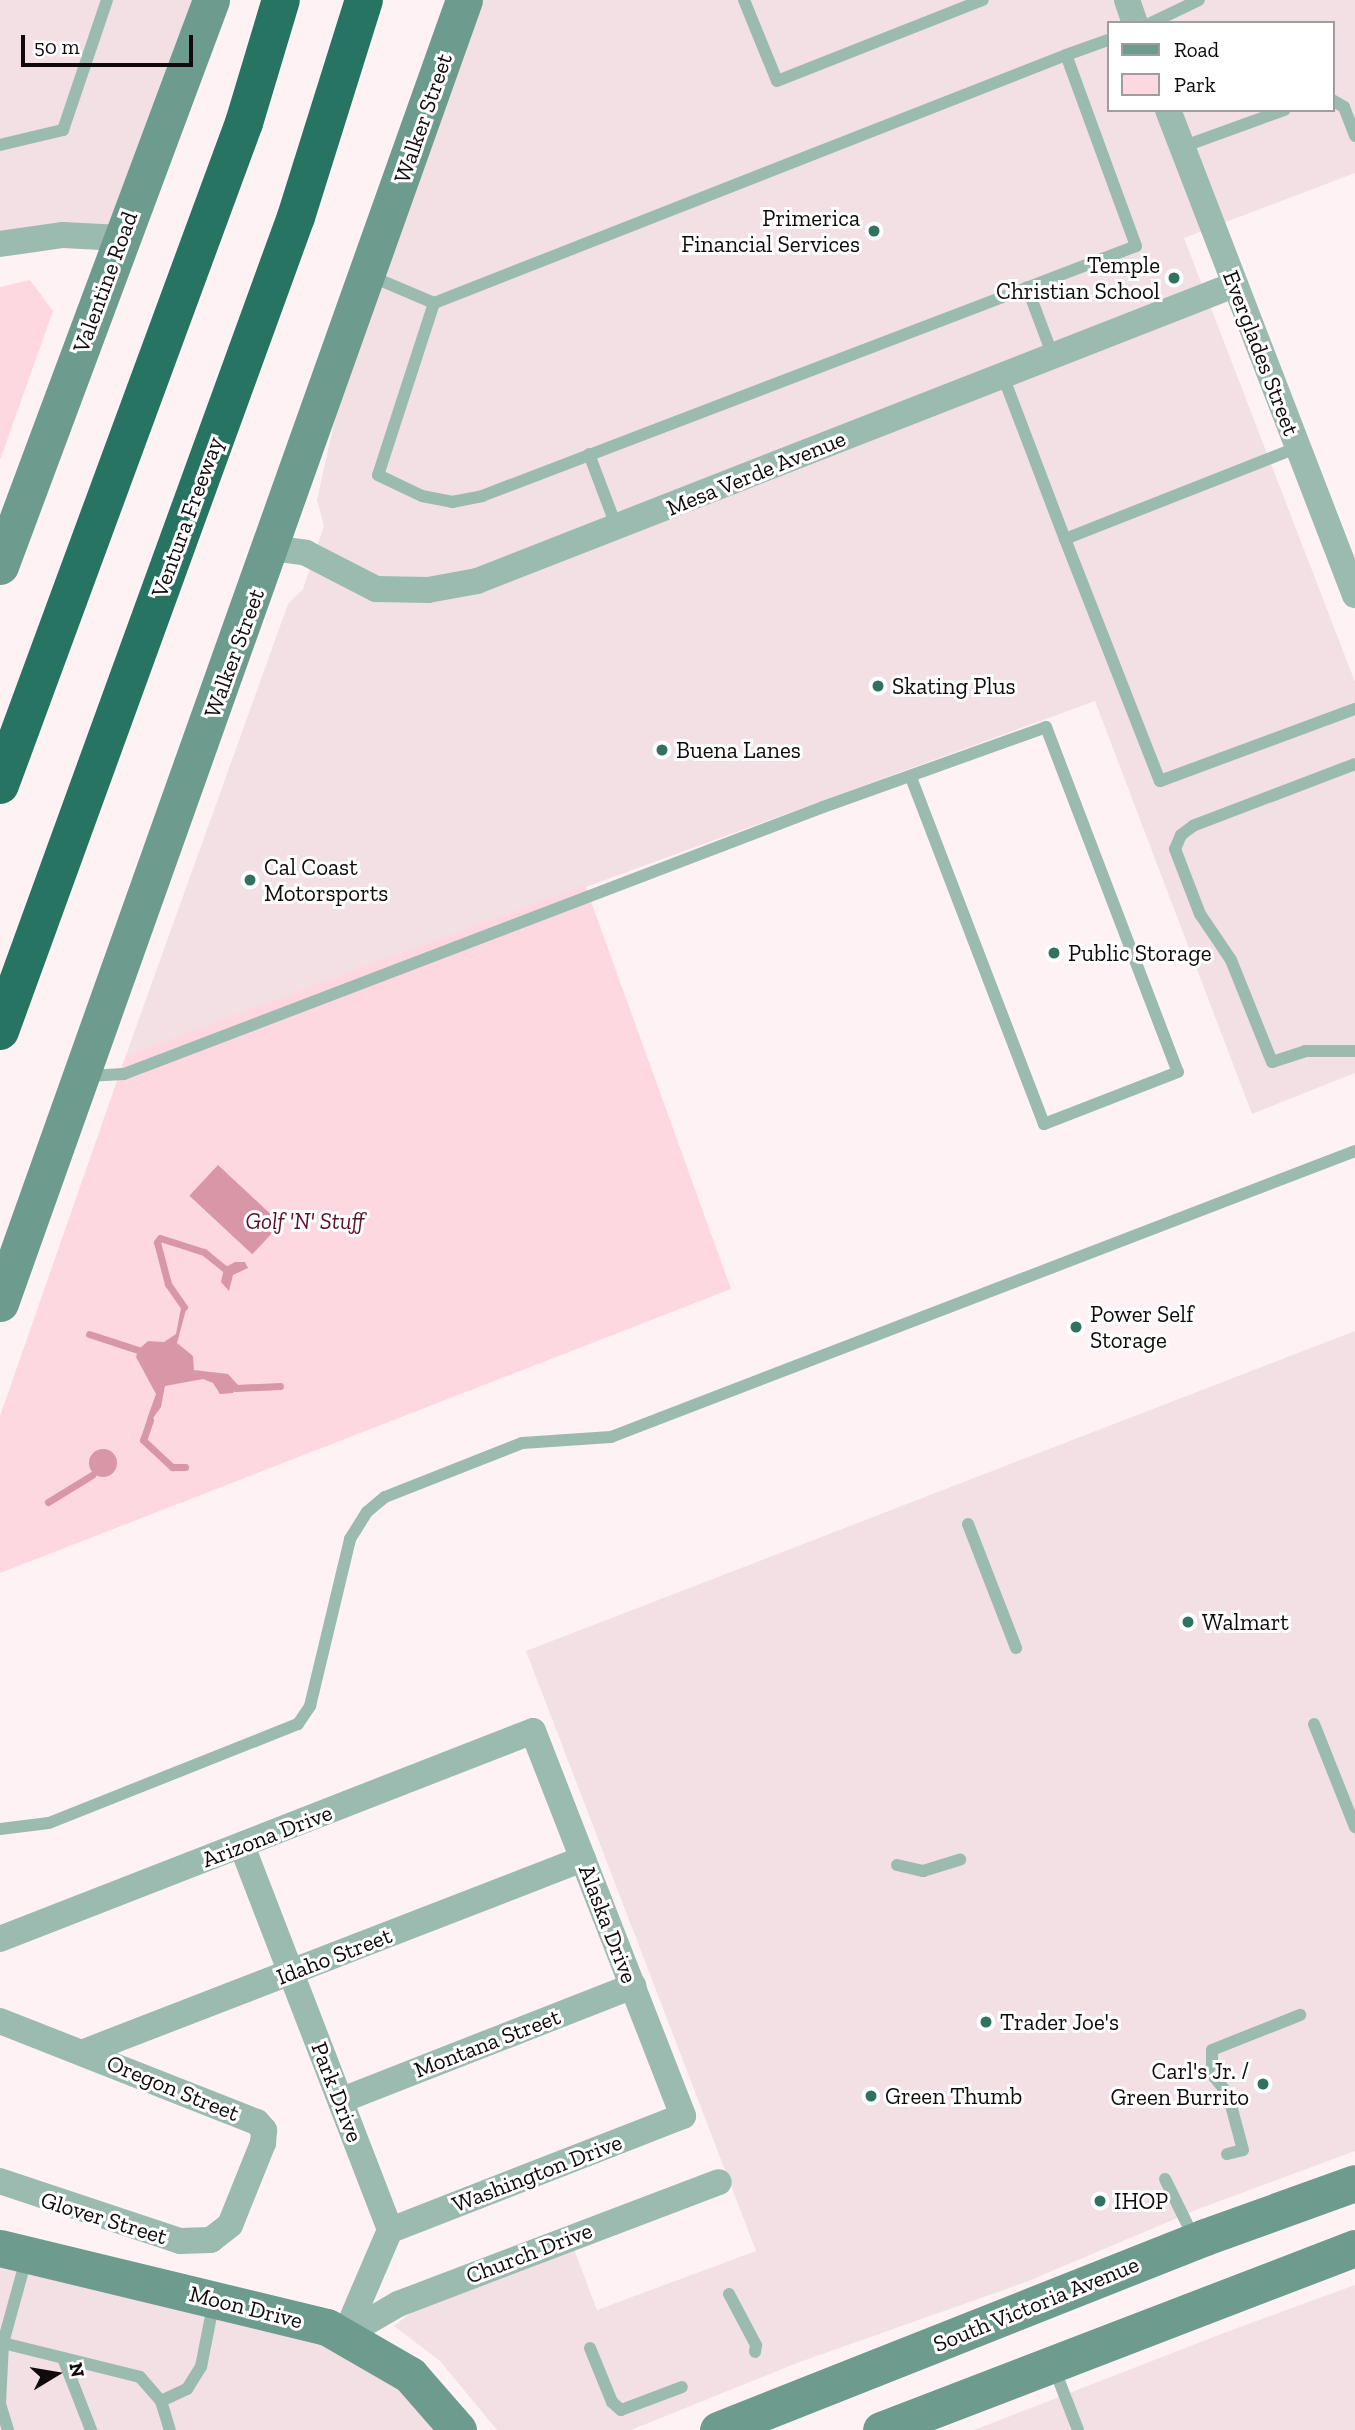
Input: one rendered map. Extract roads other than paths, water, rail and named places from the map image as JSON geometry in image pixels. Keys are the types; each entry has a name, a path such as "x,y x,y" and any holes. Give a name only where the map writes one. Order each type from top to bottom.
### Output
{"highway":[{"path":"0,785 244,123 281,0"},
{"name":"Ventura Freeway","path":"0,1031 296,217 364,0"}],"street":[{"name":"Valentine Road","path":"0,566 211,0"},
{"name":"Walker Street","path":"0,1303 78,1077 272,548 464,0"},
{"path":"1127,0 1134,21"},
{"name":"Everglades Street","path":"1169,112 1355,595"},
{"path":"0,244 63,235 121,238"},
{"name":"Mesa Verde Avenue","path":"272,548 306,552 376,589 428,590 502,573 1234,285"},
{"name":"Arizona Drive","path":"0,1939 533,1731"},
{"name":"Alaska Drive","path":"533,1731 683,2116"},
{"name":"Park Drive","path":"242,1846 390,2230"},
{"name":"Idaho Street","path":"84,2052 583,1859"},
{"name":"Montana Street","path":"342,2100 633,1986"},
{"name":"Oregon Street","path":"0,2021 257,2122 264,2130 263,2143 230,2225 211,2240"},
{"name":"Washington Drive","path":"390,2230 683,2116"},
{"name":"Glover Street","path":"0,2181 180,2241 211,2240"},
{"name":"Church Drive","path":"345,2336 398,2304 719,2182"},
{"name":"South Victoria Avenue","path":"718,2430 1195,2241 1355,2183"},
{"path":"345,2336 390,2230"},
{"path":"886,2429 1052,2361 1355,2248"},
{"name":"Moon Drive","path":"13,2252 327,2327 410,2375 458,2430"}],"lane":[{"path":"0,145 62,130 107,0"},
{"path":"744,0 777,81 983,0"},
{"path":"1155,21 1199,0"},
{"path":"368,275 434,303 1106,41"},
{"path":"434,303 378,475 422,496 452,502 482,495 1136,246 1066,55"},
{"path":"1334,101 1344,107 1355,136"},
{"path":"1182,147 1278,112"},
{"path":"1027,287 1053,356"},
{"path":"1003,376 1160,781 1355,709"},
{"path":"1065,539 1298,447"},
{"path":"589,454 617,528"},
{"path":"78,1077 124,1073 911,777 1046,727 1178,1072 1044,1124 911,777"},
{"path":"1355,764 1193,826 1181,835 1175,849 1200,914 1231,960 1272,1062 1305,1051 1355,1051"},
{"path":"0,1829 50,1823 298,1724 310,1706 350,1539 367,1513 385,1497 522,1443 611,1437 1355,1151"},
{"path":"968,1524 1016,1648"},
{"path":"1314,1724 1355,1827"},
{"path":"897,1865 923,1871 960,1860"},
{"path":"1227,2154 1242,2150 1228,2094 1212,2074 1212,2050 1300,2015"},
{"path":"1165,2179 1195,2241"},
{"path":"8,2430 0,2403 3,2343 13,2252"},
{"path":"729,2294 756,2345 755,2352"},
{"path":"161,2401 187,2389 201,2367 215,2299"},
{"path":"3,2343 140,2377 161,2401 170,2430"},
{"path":"590,2348 612,2402 621,2410 682,2387"},
{"path":"63,2358 91,2430"},
{"path":"1052,2361 1078,2430"}],"waterway":[{"path":"184,1307 168,1284 157,1242 160,1238 204,1252 224,1268"},
{"path":"89,1334 138,1350"},
{"path":"236,1388 280,1386"},
{"path":"150,1420 143,1440 172,1467 185,1467"},
{"path":"48,1502 92,1475"}],"place":[{"name":"Primerica Financial Services","path":"874,231"},
{"name":"Temple Christian School","path":"1174,278"},
{"name":"Skating Plus","path":"878,686"},
{"name":"Buena Lanes","path":"662,750"},
{"name":"Cal Coast Motorsports","path":"250,880"},
{"name":"Public Storage","path":"1054,953"},
{"name":"Power Self Storage","path":"1076,1327"},
{"name":"Walmart","path":"1188,1622"},
{"name":"Trader Joe's","path":"986,2022"},
{"name":"Carl's Jr. / Green Burrito","path":"1263,2084"},
{"name":"Green Thumb","path":"871,2096"},
{"name":"IHOP","path":"1100,2201"}],"park label":[{"name":"Golf 'N' Stuff","path":"305,1221"}]}
